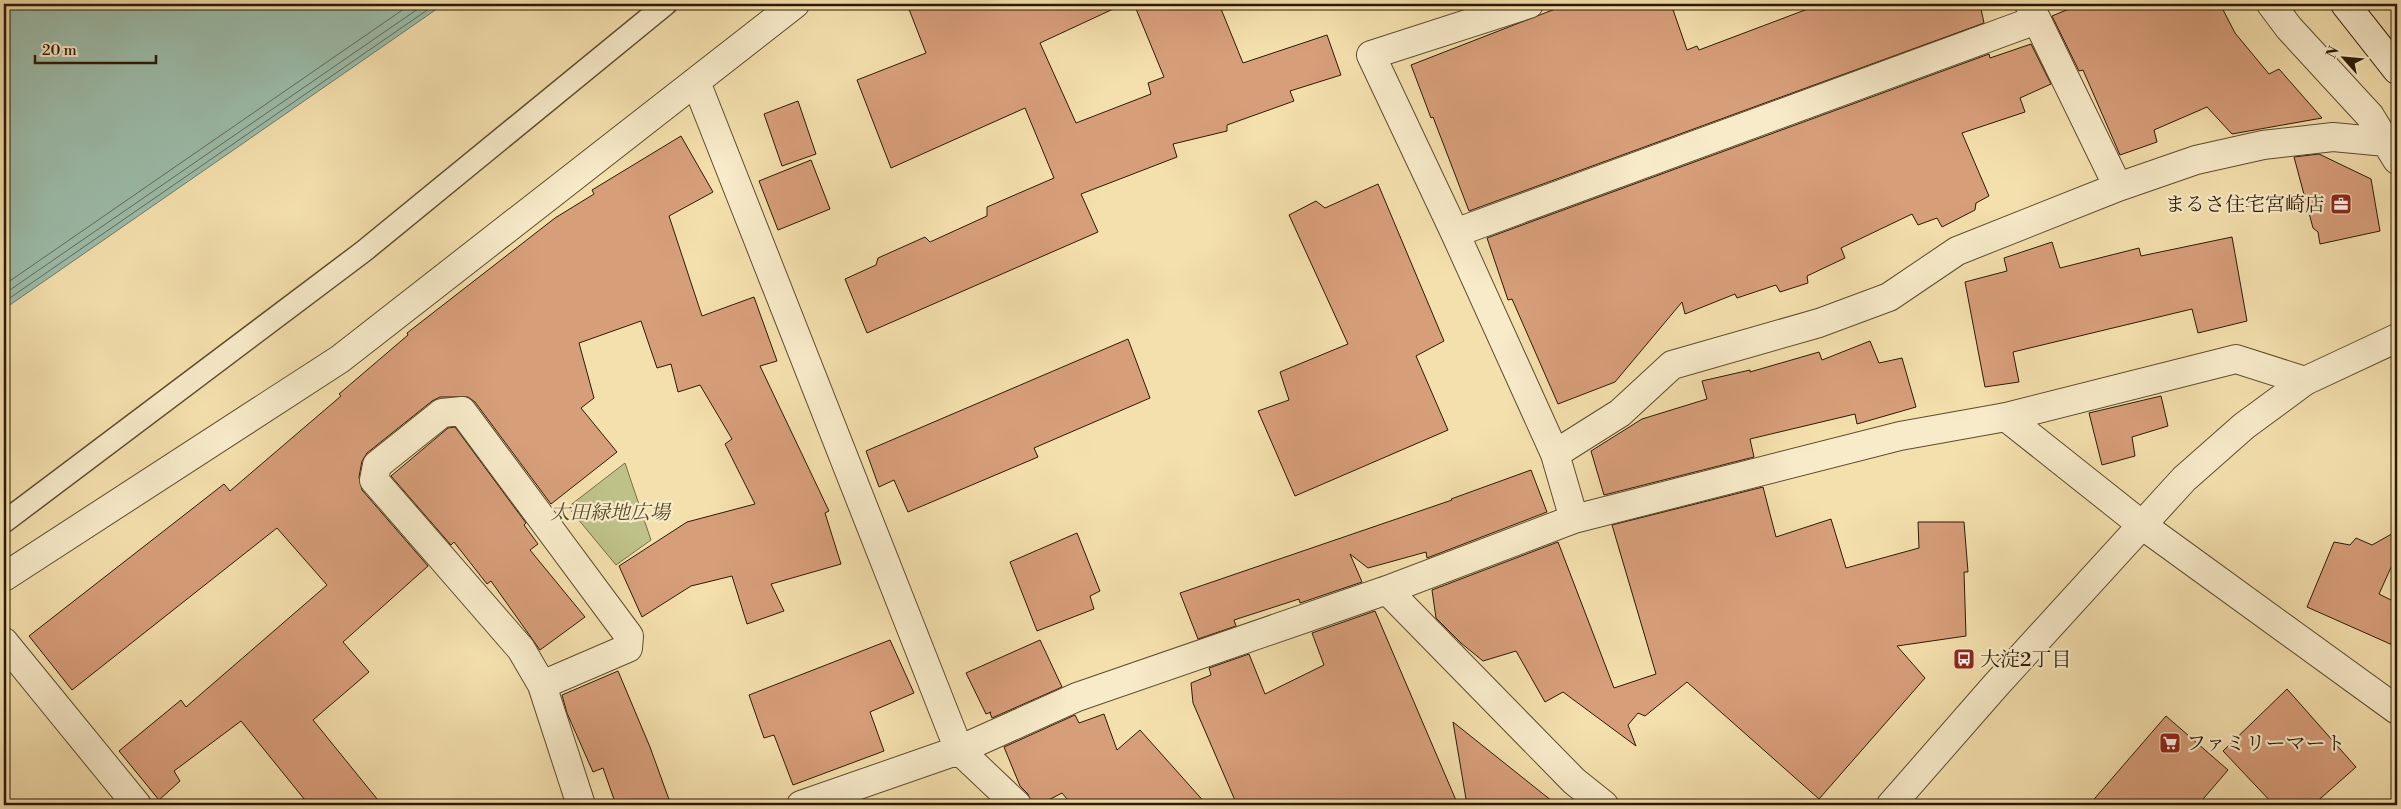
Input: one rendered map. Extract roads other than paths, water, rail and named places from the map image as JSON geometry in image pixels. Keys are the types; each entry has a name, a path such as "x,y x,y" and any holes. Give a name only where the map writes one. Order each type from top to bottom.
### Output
{"street":[{"path":"4,577 340,358 795,4"},
{"path":"1529,4 1370,55 1455,233 1555,454 1574,519"},
{"path":"2271,4 2290,28 2370,116 2392,151"},
{"path":"2346,4 2397,70"},
{"path":"1455,233 2033,12 2118,187"},
{"path":"696,82 959,750 1017,805"},
{"path":"1555,454 1620,413 1672,365 1819,323 1889,297 1957,251 2118,187 2196,160 2263,145 2333,137 2392,151"},
{"path":"1891,805 1996,685 2184,479 2244,426 2305,382 2397,338"},
{"path":"801,805 959,750 1077,697 1387,590 1574,519 1900,436 2006,417 2236,359 2305,382"},
{"path":"542,685 628,648 629,636 462,410 442,413 377,465 374,480 521,649 542,685 580,805"},
{"path":"2006,417 2142,525 2397,710"},
{"path":"1387,590 1574,781 1604,805"},
{"path":"4,642 137,805"}],"lane":[{"path":"4,522 364,251 666,4"}],"water":[{"path":"4,4 444,4 4,309"}],"place":[{"name":"まるさ住宅宮崎店","path":"2341,204"},
{"name":"大淀2丁目","path":"1964,659"},
{"name":"ファミリーマート","path":"2170,743"}],"park label":[{"name":"太田緑地広場","path":"610,512"}]}
